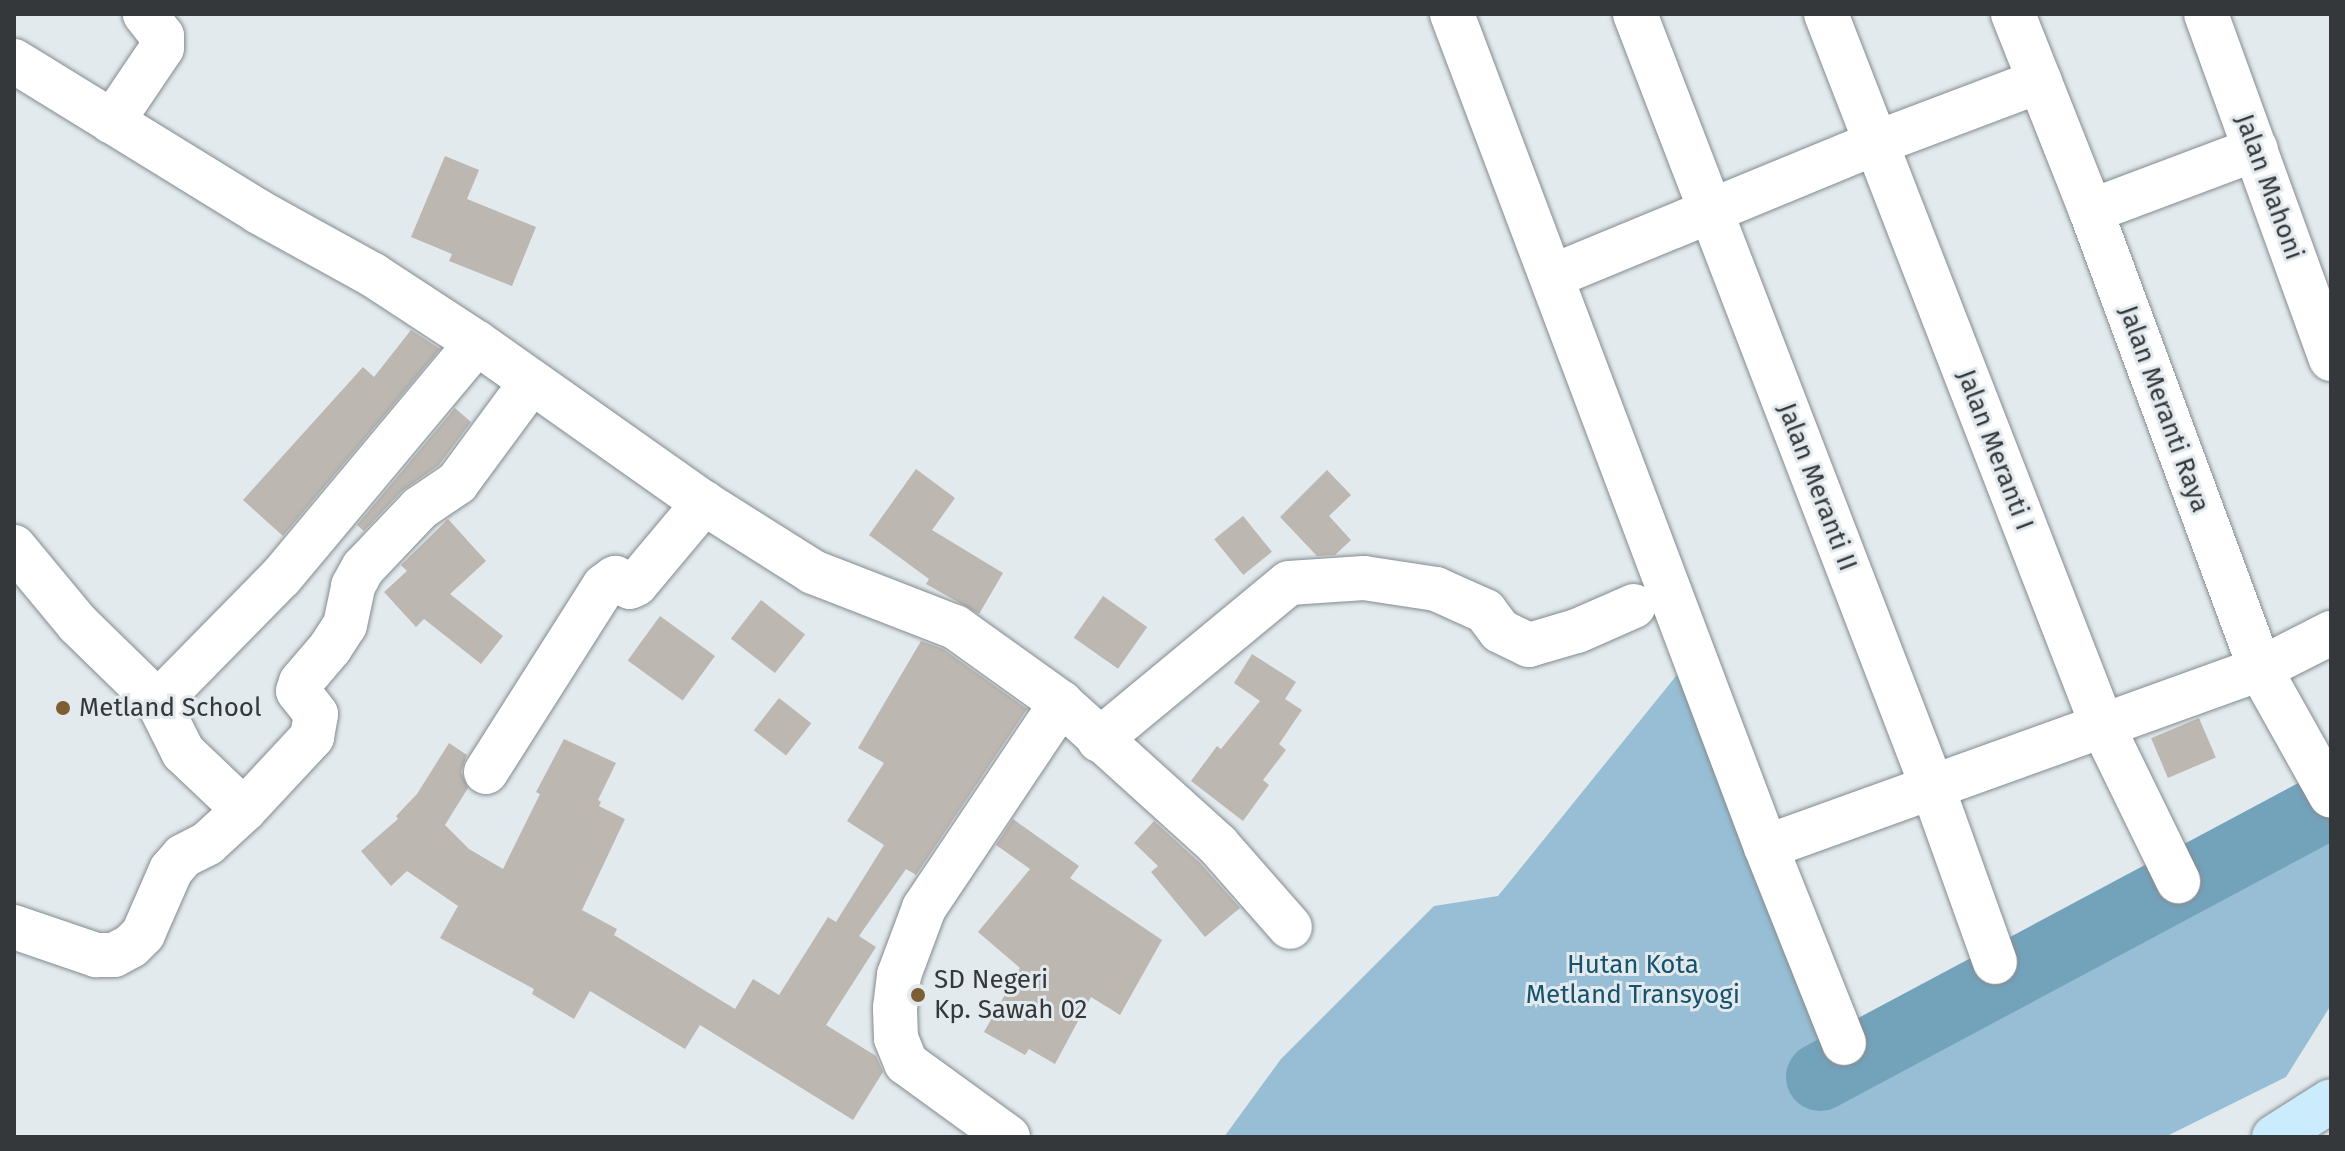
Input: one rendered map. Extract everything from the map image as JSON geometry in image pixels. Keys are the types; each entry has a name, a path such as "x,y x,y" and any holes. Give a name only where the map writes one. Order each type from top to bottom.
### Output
{"main road":[{"path":"2274,1137 2331,1101"}],"street":[{"path":"112,122 162,48 162,36 145,14"},
{"path":"1452,14 1766,847 1844,1043"},
{"name":"Jalan Meranti II","path":"1635,14 1932,786 1995,962"},
{"name":"Jalan Meranti I","path":"1826,14 2102,725 2178,881"},
{"name":"Jalan Meranti Raya","path":"2013,14 2091,211 2260,669 2331,796"},
{"name":"Jalan Mahoni","path":"2218,18 2256,149 2331,359"},
{"path":"14,61 259,212 373,275 477,343 530,384 704,503 813,572 955,627 1061,703 1218,845 1290,927"},
{"path":"1553,276 1876,143 2040,81"},
{"path":"2091,211 2256,149"},
{"path":"158,702 281,577 477,343"},
{"path":"14,927 96,955 114,955 131,946 154,916 171,870 183,856 208,843 244,810 312,737 316,714 298,691 301,682 345,625 353,586 363,568 420,508 457,483 530,384"},
{"path":"486,772 604,586 615,578 630,587 636,584 704,503"},
{"path":"14,547 78,624 158,702 183,752 244,810"},
{"path":"1099,740 1289,583 1364,578 1436,589 1485,611 1500,631 1529,645 1577,631 1634,606"},
{"path":"1766,847 2260,669 2331,633"},
{"path":"1008,1137 906,1063 896,1038 895,1008 899,975 924,908 1061,703"}],"green space":[{"name":"Hutan Kota Metland Transyogi","path":"1685,665 1845,1098 2331,808 2331,1005 2286,1077 2165,1137 1224,1137 1281,1059 1434,906 1498,896"}],"building":[{"path":"445,156 479,170 467,199 536,227 512,286 449,261 452,254 411,237"},
{"path":"411,330 440,349 283,536 243,500 363,367 374,377"},
{"path":"455,408 471,422 439,465 402,491 364,531 357,525"},
{"path":"916,469 955,498 932,530 1003,573 979,614 926,584 929,579 869,535"},
{"path":"1327,470 1351,495 1329,516 1351,540 1335,555 1317,556 1280,517"},
{"path":"1243,516 1272,552 1243,575 1214,539"},
{"path":"448,519 486,561 450,594 503,636 481,664 424,619 416,627 384,592 407,571 401,565"},
{"path":"1103,596 1147,627 1118,669 1074,638"},
{"path":"761,600 805,634 775,673 731,639"},
{"path":"660,616 715,656 683,700 628,660"},
{"path":"921,641 943,649 1027,709 916,875 906,869 859,936 876,947 826,1025 876,1056 883,1072 853,1120 700,1025 685,1049 590,991 574,1019 532,994 534,989 440,938 458,906 407,871 391,886 361,851 398,819 396,816 417,794 449,743 467,755 461,772 468,788 445,825 469,849 503,869 540,794 536,792 564,739 616,763 598,800 601,802 599,806 625,819 582,910 617,929 614,935 735,1009 753,979 779,995 828,917 836,922 884,845 847,821 884,763 858,748"},
{"path":"1252,654 1296,682 1285,699 1302,710 1279,744 1286,750 1263,780 1269,785 1243,821 1191,781 1217,746 1221,749 1260,701 1234,683"},
{"path":"779,698 811,723 786,756 754,730"},
{"path":"2199,718 2216,758 2168,778 2151,738"},
{"path":"1013,819 1079,866 1070,878 1162,940 1120,1015 1091,997 1055,1064 1029,1049 1025,1055 984,1032 1020,968 978,932 1030,869 996,845"},
{"path":"1154,821 1200,863 1240,908 1205,937 1151,872 1158,866 1134,843"}],"waterway":[{"path":"1820,1077 2331,804"}],"place":[{"name":"Metland School","path":"63,708"},
{"name":"SD Negeri Kp. Sawah 02","path":"918,995"}]}
